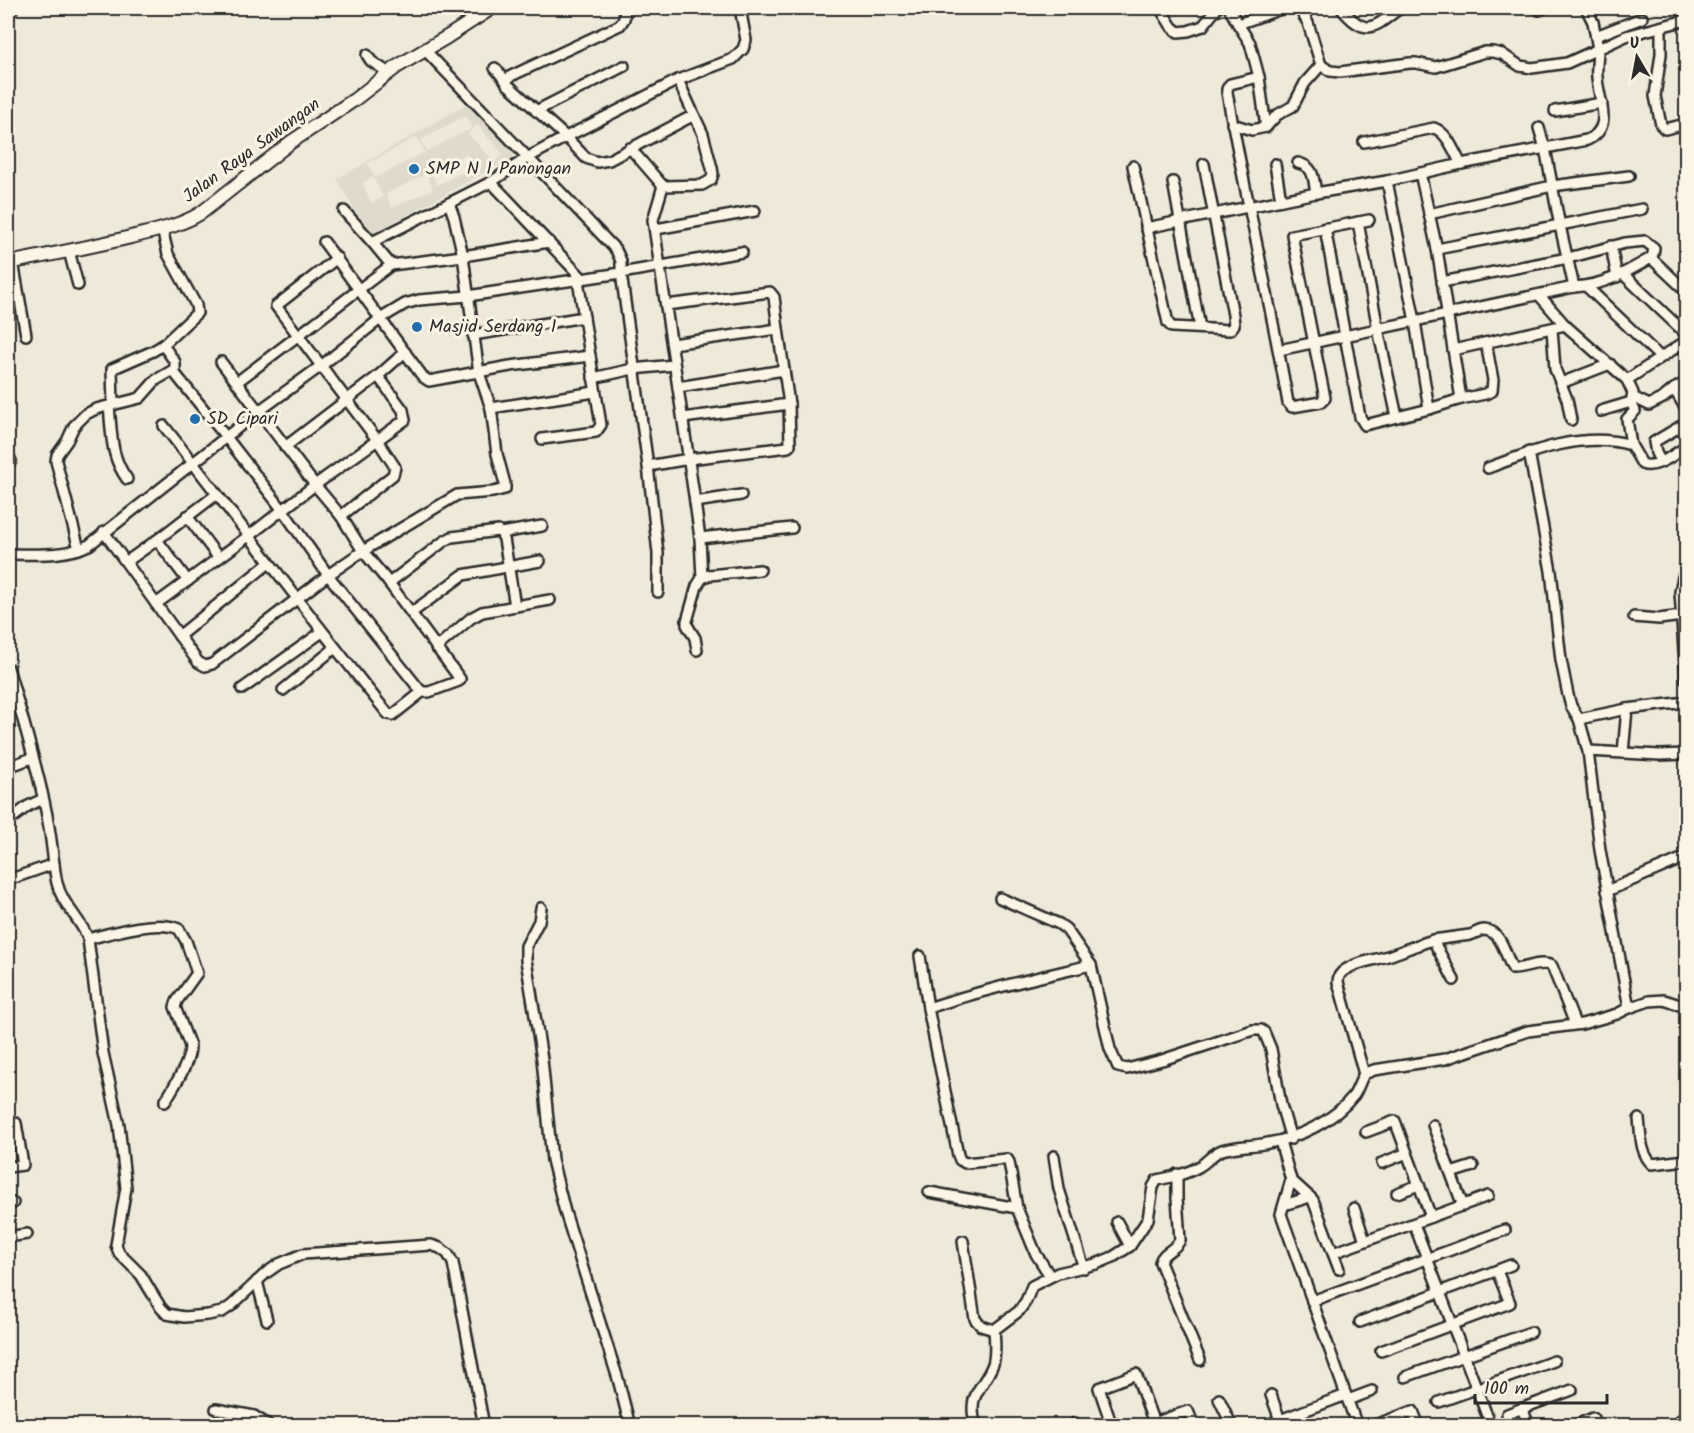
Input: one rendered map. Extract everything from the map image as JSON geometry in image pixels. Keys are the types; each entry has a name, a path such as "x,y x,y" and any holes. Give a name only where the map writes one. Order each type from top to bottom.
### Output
{"street":[{"path":"8,10 13,8"},
{"name":"Jalan Raya Sawangan","path":"10,263 162,229 190,219 201,213 291,142 354,100 389,73 492,8"},
{"path":"506,81 511,76 620,26 624,19 625,8"},
{"path":"372,242 491,182 527,158 678,80 733,59 743,49 746,40 740,8"},
{"path":"1160,8 1178,32 1203,26 1217,8"},
{"path":"1229,8 1250,43 1259,77 1266,126"},
{"path":"1238,24 1284,8"},
{"path":"1299,8 1308,23 1321,65 1330,71 1340,72 1410,63 1436,67 1485,51 1502,54 1520,66 1532,68 1567,63 1626,36 1686,20"},
{"path":"1342,8 1355,23 1368,27 1375,27 1401,8"},
{"path":"1146,228 1594,138 1602,127 1603,119 1597,78 1598,49 1593,22 1586,8"},
{"path":"1596,36 1642,18"},
{"path":"1661,27 1655,96 1661,125 1665,129 1686,124"},
{"path":"425,50 613,245 621,261 658,553 658,592"},
{"path":"367,56 389,73"},
{"path":"1232,124 1252,130 1266,126 1277,115 1293,106 1305,83 1321,65"},
{"path":"536,111 624,66"},
{"path":"495,68 510,88 566,137 586,158 597,162 609,160 694,116"},
{"path":"1259,77 1230,84 1227,92 1287,400 1292,407 1322,402 1325,398 1288,236 1369,220"},
{"path":"663,186 702,185 711,180 713,174 707,147 678,80"},
{"path":"1555,111 1602,103"},
{"path":"1364,142 1434,128 1444,135 1461,164"},
{"path":"1539,128 1574,287"},
{"path":"630,148 663,186"},
{"path":"1298,163 1311,169 1316,193"},
{"path":"1133,166 1168,323 1172,327 1227,330 1234,326 1204,164"},
{"path":"1275,164 1281,200"},
{"path":"1420,173 1437,249 1461,399"},
{"path":"1429,214 1552,186 1629,176"},
{"path":"1386,181 1415,321 1429,409"},
{"path":"491,182 581,279 584,317 600,418 599,429 589,433 542,439"},
{"path":"1173,182 1200,328"},
{"path":"663,186 654,216 700,538 702,578 697,586 687,621 695,638 697,650"},
{"path":"104,532 201,665 212,664 363,551 457,495 505,489 491,408 480,373 463,256 449,203"},
{"path":"344,210 391,265"},
{"path":"1437,249 1642,210"},
{"path":"656,229 755,211"},
{"path":"1358,222 1397,417"},
{"path":"1325,228 1361,420 1365,425 1492,391 1493,380 1486,344"},
{"path":"127,479 117,464 114,452 111,406 112,369 163,345 197,313 196,305 168,254 162,229"},
{"path":"1279,350 1586,286 1621,276 1651,258 1654,248 1645,241 1625,243 1568,258 1442,282"},
{"path":"324,242 423,377 429,381 510,366 590,356"},
{"path":"237,382 391,265 549,242"},
{"path":"1611,246 1621,276 1686,334"},
{"path":"69,251 78,285"},
{"path":"8,554 57,554 79,549 88,544 380,319 405,303 621,273 742,252"},
{"path":"337,258 276,306 394,464 395,472 341,516"},
{"path":"1651,258 1686,291"},
{"path":"10,263 26,335"},
{"path":"1586,286 1660,357"},
{"path":"648,466 788,447 791,442 789,404 774,297 770,292 666,305"},
{"path":"1539,295 1565,325 1628,380 1635,411 1627,419 1631,445 1642,465 1650,466 1661,462 1686,447"},
{"path":"473,334 584,317"},
{"path":"1454,350 1565,325"},
{"path":"672,344 778,329"},
{"path":"1552,329 1555,369 1567,399 1571,420"},
{"path":"1628,380 1686,341"},
{"path":"79,549 56,461 57,455 78,421 86,414 140,398 156,380 175,369 175,362 163,345"},
{"path":"285,447 378,375 405,351"},
{"path":"164,426 250,535 322,632 390,716 422,692 429,692 459,681 460,679 363,551 341,516 220,362"},
{"path":"593,378 633,369 674,364"},
{"path":"1561,383 1610,364"},
{"path":"678,387 784,370"},
{"path":"173,371 282,509 328,575 422,692"},
{"path":"156,604 405,420 403,410 378,375"},
{"path":"1601,411 1632,399 1649,405 1686,382"},
{"path":"1674,389 1686,409"},
{"path":"491,408 596,393"},
{"path":"683,418 789,404"},
{"path":"1661,462 1653,445 1654,442 1686,423"},
{"path":"1488,468 1529,452 1567,443 1600,441 1631,445"},
{"path":"1529,452 1551,571 1561,660 1571,706 1579,719 1588,751 1600,849 1629,1008"},
{"path":"8,456 11,461 8,464"},
{"path":"126,562 217,494"},
{"path":"695,502 741,495"},
{"path":"187,516 218,557"},
{"path":"389,583 452,537 494,530 501,533 542,526"},
{"path":"700,538 792,528"},
{"path":"501,533 515,606"},
{"path":"157,540 188,580"},
{"path":"411,613 464,575 540,561"},
{"path":"179,636 269,563"},
{"path":"702,578 710,575 760,570"},
{"path":"1686,574 1683,577 1680,592 1686,680"},
{"path":"436,648 476,615 487,610 550,600"},
{"path":"1634,617 1659,619 1682,616"},
{"path":"242,689 322,632"},
{"path":"283,690 335,648"},
{"path":"8,668 43,799 57,884 60,894 88,939 103,1053 119,1125 126,1188 117,1240 119,1253 141,1275 167,1314 194,1317 222,1312 279,1264 303,1254 421,1245 441,1248 453,1263 483,1425"},
{"path":"1579,719 1627,709 1686,702"},
{"path":"1623,753 1627,709"},
{"path":"1588,751 1686,754"},
{"path":"8,767 32,758"},
{"path":"15,816 28,806 43,799"},
{"path":"1607,891 1686,857"},
{"path":"8,880 54,864"},
{"path":"1000,898 1066,929 1091,965 1110,1048 1118,1067 1127,1069 1162,1060 1253,1030 1264,1032 1271,1049 1281,1105 1291,1138"},
{"path":"541,908 539,921 526,946 526,960 542,1059 552,1160 565,1212 618,1379 630,1425"},
{"path":"88,939 131,928 172,926 182,931 197,973 175,1007 190,1051 188,1060 165,1102"},
{"path":"994,1330 1019,1311 1032,1286 1050,1276 1084,1268 1113,1257 1130,1246 1148,1219 1154,1183 1157,1180 1188,1173 1222,1150 1291,1138 1312,1129 1344,1105 1355,1093 1364,1074 1338,977 1347,968 1433,940 1476,934 1485,930 1497,936 1513,969 1543,963 1552,966 1575,1024"},
{"path":"1433,940 1454,980"},
{"path":"920,956 928,1008 960,1160 965,1163 1007,1159 1017,1208 1036,1254 1050,1276"},
{"path":"928,1008 1005,985 1091,965"},
{"path":"1364,1074 1374,1070 1444,1059 1528,1031 1599,1020 1649,1001 1664,1000 1686,1007"},
{"path":"1639,1119 1647,1160 1652,1164 1686,1160"},
{"path":"1366,1132 1395,1122 1431,1217"},
{"path":"8,1167 23,1165 16,1123"},
{"path":"1433,1125 1463,1206"},
{"path":"8,1136 18,1134"},
{"path":"1280,1141 1291,1180 1281,1214 1357,1425"},
{"path":"1382,1163 1407,1153"},
{"path":"1054,1156 1059,1190 1084,1268"},
{"path":"1451,1173 1473,1166"},
{"path":"1177,1174 1180,1240 1161,1258 1160,1262 1200,1360"},
{"path":"1291,1180 1313,1200 1339,1269"},
{"path":"1398,1193 1419,1185"},
{"path":"929,1192 1017,1208"},
{"path":"1333,1253 1488,1196"},
{"path":"1284,1205 1310,1197"},
{"path":"1354,1208 1365,1241"},
{"path":"1117,1222 1130,1246"},
{"path":"1414,1224 1491,1425"},
{"path":"1312,1301 1505,1230"},
{"path":"8,1237 27,1234"},
{"path":"963,1241 975,1319 981,1326 994,1330"},
{"path":"1360,1322 1511,1265"},
{"path":"1381,1351 1510,1303 1497,1271"},
{"path":"257,1281 267,1320"},
{"path":"976,1425 972,1414 973,1404 975,1395 992,1365 994,1330"},
{"path":"1406,1377 1531,1332"},
{"path":"1439,1402 1554,1361"},
{"path":"1112,1425 1099,1388 1136,1374 1154,1424 1188,1411 1194,1425"},
{"path":"1268,1425 1372,1390"},
{"path":"1507,1414 1572,1390"},
{"path":"1271,1395 1280,1420"},
{"path":"1219,1399 1232,1425"},
{"path":"1522,1408 1529,1425"},
{"path":"216,1409 254,1416 270,1425"},
{"path":"1378,1424 1413,1411 1419,1425"},
{"path":"1677,1425 1686,1415"},
{"path":"1573,1425 1593,1418"}],"shaded area":[{"name":"SMP N 1 Panongan","path":"472,101 514,156 369,236 337,179","holes":["465,116 472,128 427,151 421,140","477,125 503,154 495,162 468,134","417,137 425,152 375,178 368,163","467,154 474,167 437,185 430,172","427,174 433,189 392,208 386,194","373,177 383,197 372,203 362,183"]}],"place":[{"name":"SMP N 1 Panongan","path":"414,169"},
{"name":"Masjid Serdang 1","path":"417,327"},
{"name":"SD Cipari","path":"195,419"}]}
